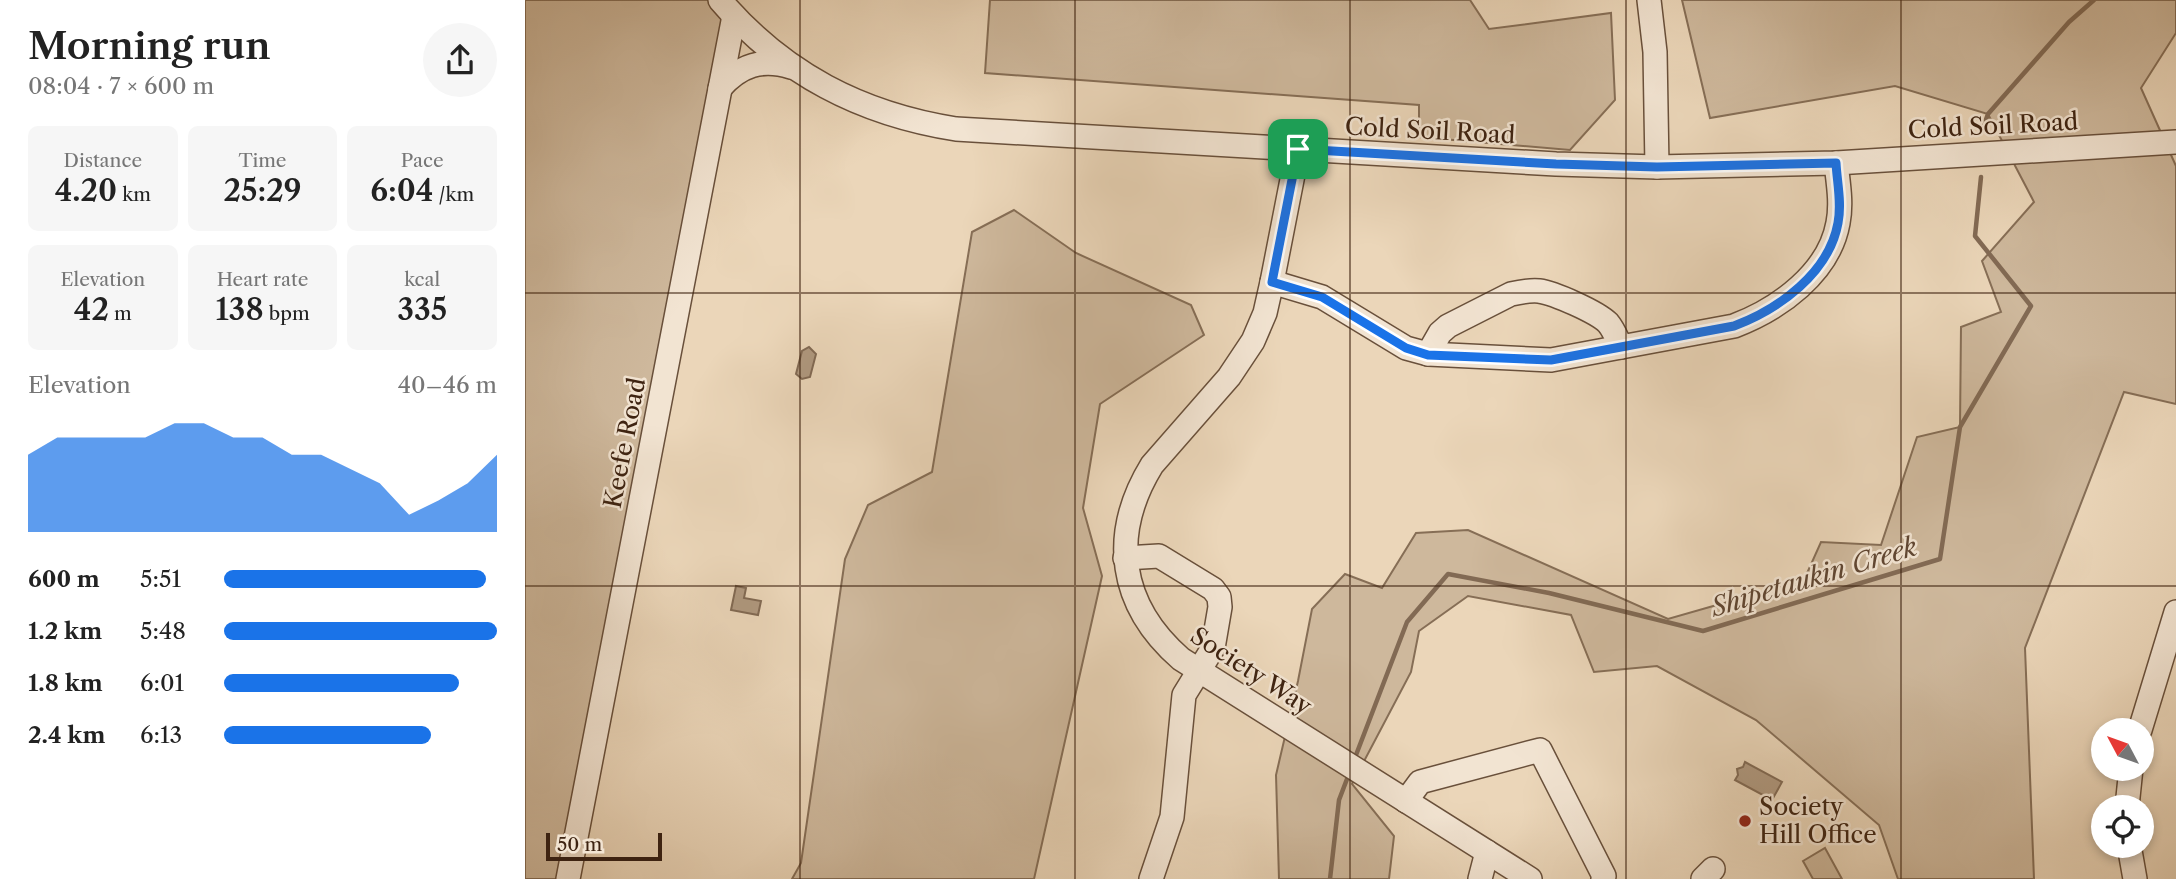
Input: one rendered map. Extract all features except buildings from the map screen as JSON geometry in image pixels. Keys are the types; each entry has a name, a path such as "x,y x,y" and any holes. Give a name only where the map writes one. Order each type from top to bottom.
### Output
{"street":[{"path":"1649,0 1655,52 1657,167"},
{"name":"Cold Soil Road","path":"727,8 794,68 828,89 861,105 926,124 956,129 1556,164 1657,167 1836,163 2176,142"},
{"name":"Keefe Road","path":"568,879 720,88 727,8"},
{"path":"720,88 728,78 752,64 778,63 794,68"},
{"name":"Society Way","path":"1298,149 1265,313 1239,364 1152,465 1140,484 1127,525 1125,558 1129,581 1149,626 1164,645 1199,671 1530,879"},
{"path":"1272,282 1322,297 1406,348 1428,355 1551,360 1734,326 1755,318 1783,300 1814,272 1833,242 1840,204 1836,163"},
{"path":"1428,355 1440,333 1448,326 1511,294 1538,291 1552,294 1602,318 1610,326 1621,347"},
{"path":"1125,558 1159,556 1213,589 1219,597 1220,607 1213,648 1184,695 1172,817 1151,879"},
{"path":"2144,718 2175,617"},
{"path":"1406,801 1420,782 1540,750 1604,876 1603,879"},
{"path":"1480,879 1487,852"},
{"path":"2131,858 2135,879"}],"shaded area":[{"path":"525,0 720,0 734,16 568,879 525,879"},
{"path":"990,0 1470,0 1489,29 1611,13 1615,100 1570,150 1419,137 1419,105 985,73"},
{"path":"1682,0 2176,0 2176,33 2141,88 2176,166 2176,404 2124,392 2025,648 2034,879 1898,879 1879,825 1756,720 1657,666 1594,672 1571,615 1468,596 1419,631 1411,672 1352,784 1394,836 1389,879 1279,879 1276,775 1312,609 1345,574 1382,588 1416,533 1468,530 1668,619 1804,580 1821,542 1881,545 1917,437 1960,427 1961,327 2001,312 1982,261 2034,202 1988,114 1895,86 1710,118"},
{"path":"1014,210 1076,253 1191,305 1204,335 1100,404 1083,508 1102,576 1034,879 792,879 801,863 845,559 868,505 932,472 972,232"},
{"path":"809,347 816,354 810,377 802,379 796,374 802,351"},
{"path":"736,586 746,588 744,598 761,601 758,615 731,610"},
{"path":"1745,762 1782,782 1772,800 1735,780 1737,769 1743,767"},
{"path":"1825,848 1842,879 1813,879 1803,861"}],"waterway":[{"name":"Shipetaukin Creek","path":"1984,125 1988,114 2069,22 2094,0"},
{"name":"Shipetaukin Creek","path":"1356,755 1407,622 1448,574 1549,593 1703,631 1940,559 1960,427 2031,306 1975,236 1981,177"},
{"name":"Shipetaukin Creek","path":"1330,879 1339,800 1347,779"}],"place":[{"name":"Society Hill Office","path":"1745,821"}],"route":[{"path":"1298,149 1657,167 1836,163 1839,221 1826,257 1814,272 1772,308 1734,326 1551,360 1428,355 1406,348 1322,297 1272,282 1298,149"}]}
